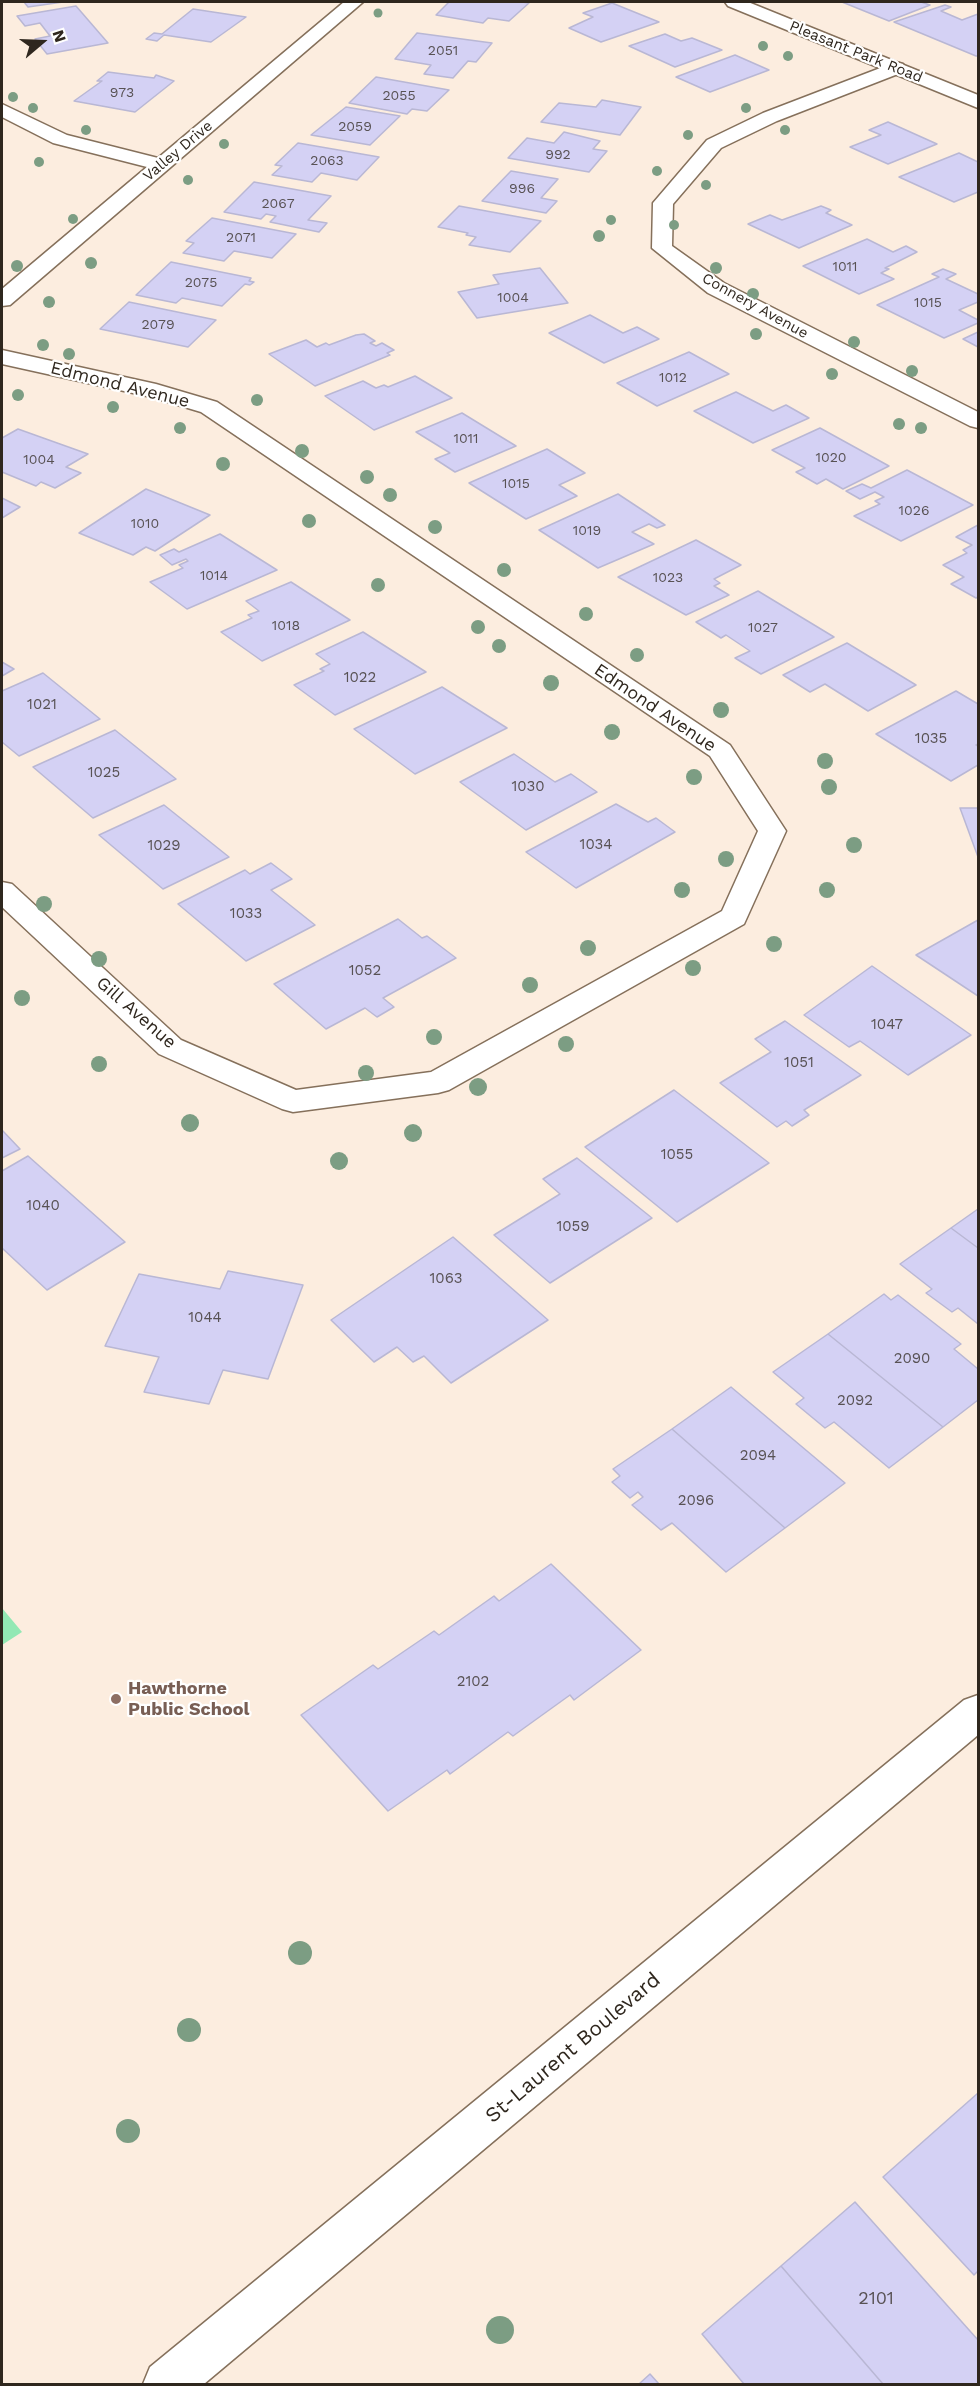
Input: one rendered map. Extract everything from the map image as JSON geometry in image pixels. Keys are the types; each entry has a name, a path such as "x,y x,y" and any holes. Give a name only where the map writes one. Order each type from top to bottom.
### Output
{"street":[{"name":"Valley Drive","path":"2,300 354,2"},
{"name":"Pleasant Park Road","path":"734,2 978,102"},
{"name":"Connery Avenue","path":"896,68 770,117 714,144 663,203 662,249 716,288 978,422"},
{"path":"2,110 60,139 162,165"},
{"name":"Edmond Avenue","path":"2,357 156,391 209,407 720,751 772,831 734,917 438,1082 293,1101"},
{"name":"Gill Avenue","path":"2,891 170,1047 293,1101"},
{"name":"St-Laurent Boulevard","path":"167,2385 978,1712"}],"green space":[{"path":"2,1608 22,1632 2,1645"}],"building":[{"path":"24,2 63,2 28,7"},
{"path":"449,2 529,3 509,21 488,18 483,23 436,15"},
{"path":"842,2 921,2 930,5 889,21"},
{"path":"612,3 659,22 601,42 569,28 593,17 583,13"},
{"path":"945,5 951,7 941,11 962,20 978,14 978,56 894,22"},
{"path":"76,6 108,43 47,54 35,39 50,36 40,23 25,26 17,16"},
{"path":"193,9 246,17 211,42 164,35 157,41 146,39 154,33 162,34"},
{"path":"417,33 492,43 476,62 468,61 453,78 424,74 431,65 395,59"},
{"path":"665,34 681,41 692,38 722,50 675,67 629,46"},
{"path":"735,55 769,70 710,92 676,77"},
{"path":"108,72 154,78 156,75 174,81 135,112 74,101 102,81 97,81"},
{"path":"376,77 449,90 427,111 412,109 407,114 349,103"},
{"path":"602,100 641,107 620,135 541,122 559,103 596,107"},
{"path":"346,107 400,116 370,145 311,135"},
{"path":"888,122 937,144 888,164 850,147 881,135 869,130"},
{"path":"564,132 600,141 593,149 607,151 589,172 508,158 527,138 554,143"},
{"path":"298,143 379,157 357,180 321,173 312,182 272,175 282,166 275,165"},
{"path":"959,153 978,162 978,192 954,202 899,177"},
{"path":"511,171 558,179 541,198 557,201 546,213 482,201"},
{"path":"254,182 331,196 308,220 327,223 319,232 270,222 276,216 266,214 261,219 224,212"},
{"path":"459,206 541,221 510,252 469,245 476,237 466,235 468,233 438,227"},
{"path":"821,206 831,210 826,213 852,225 799,248 748,224 770,215 782,220"},
{"path":"212,218 296,234 272,258 234,251 224,261 183,253 194,243 186,241"},
{"path":"867,239 893,252 906,246 917,252 885,268 889,269 881,273 894,279 859,294 803,266"},
{"path":"171,262 251,278 249,281 254,282 250,285 245,284 222,306 182,298 176,303 136,295"},
{"path":"540,268 568,303 477,318 458,292 499,284 493,275"},
{"path":"943,269 956,274 946,279 978,294 978,302 959,310 978,320 978,323 944,338 877,305 939,277 932,274"},
{"path":"129,302 216,320 188,347 100,329"},
{"path":"590,315 623,333 637,327 659,339 604,363 549,333"},
{"path":"978,332 978,347 963,339"},
{"path":"364,334 375,341 370,343 376,346 382,343 394,350 387,353 390,355 315,386 269,354 306,340 317,347"},
{"path":"689,352 729,374 657,406 617,383"},
{"path":"415,376 452,398 374,430 325,396 363,381 376,388 384,385 388,387"},
{"path":"736,392 773,411 786,405 809,418 753,443 694,411"},
{"path":"462,413 516,446 455,472 435,459 450,453 416,432"},
{"path":"820,428 889,466 843,489 826,479 817,484 796,472 805,468 772,450"},
{"path":"18,429 88,454 66,467 81,473 55,488 41,482 36,486 2,472 2,438"},
{"path":"547,449 585,473 559,485 577,496 526,519 469,483"},
{"path":"907,470 973,505 901,541 854,516 880,504 875,501 884,497 875,492 860,499 846,491 862,484 871,488"},
{"path":"146,489 210,515 155,551 146,547 133,555 79,533"},
{"path":"618,494 665,525 657,528 649,524 632,532 654,544 598,568 539,530"},
{"path":"2,498 20,507 2,518"},
{"path":"978,525 978,597 976,598 951,584 964,577 943,565 967,553 963,550 972,545 956,537"},
{"path":"220,534 277,570 187,609 150,582 183,568 179,565 188,561 186,559 172,565 160,555 174,549 179,552"},
{"path":"696,540 741,565 714,579 720,583 714,586 729,595 686,615 618,577"},
{"path":"291,582 350,620 262,661 221,632 252,618 248,615 259,611 246,601"},
{"path":"758,591 834,637 761,674 735,658 750,651 726,635 721,638 696,622"},
{"path":"363,632 426,672 335,715 294,685 324,671 320,669 330,664 316,654"},
{"path":"847,643 916,685 868,711 825,684 810,692 783,675"},
{"path":"2,662 14,669 2,676"},
{"path":"43,673 100,719 19,756 2,742 2,691"},
{"path":"442,687 507,728 415,774 354,729"},
{"path":"956,691 978,704 978,744 976,745 978,746 978,765 951,781 876,734"},
{"path":"115,730 176,779 93,818 33,767"},
{"path":"514,754 555,782 571,774 597,792 526,830 460,782"},
{"path":"616,804 648,822 656,818 675,832 576,888 526,852"},
{"path":"164,805 229,857 163,889 99,835"},
{"path":"960,808 978,808 978,857"},
{"path":"271,863 292,879 271,890 315,925 246,961 178,904 245,870 250,874"},
{"path":"398,919 422,938 427,936 456,958 383,998 394,1007 377,1017 365,1008 326,1029 274,984"},
{"path":"978,920 978,996 916,955"},
{"path":"872,966 971,1035 908,1075 860,1041 849,1047 804,1015"},
{"path":"785,1021 861,1075 804,1110 809,1115 792,1126 786,1121 777,1127 720,1083 771,1052 755,1039"},
{"path":"674,1090 769,1163 677,1222 585,1147"},
{"path":"2,1130 20,1149 2,1158"},
{"path":"28,1156 125,1242 47,1290 2,1248 2,1171"},
{"path":"577,1158 652,1218 550,1283 494,1235 560,1194 543,1179"},
{"path":"978,1209 978,1248 951,1228"},
{"path":"951,1228 978,1248 978,1324 958,1308 952,1312 926,1293 932,1289 900,1264"},
{"path":"453,1237 548,1320 451,1383 424,1356 413,1362 397,1347 374,1362 331,1320"},
{"path":"228,1271 303,1285 268,1379 223,1370 209,1404 144,1392 159,1357 105,1346 139,1274 220,1289"},
{"path":"884,1294 891,1300 898,1295 961,1344 954,1349 978,1369 978,1400 943,1427 828,1334"},
{"path":"828,1334 943,1427 889,1468 834,1422 825,1428 796,1404 804,1398 773,1372"},
{"path":"731,1387 845,1483 785,1528 672,1429"},
{"path":"672,1429 785,1528 726,1572 672,1523 661,1530 632,1505 643,1497 638,1492 630,1498 612,1482 620,1476 613,1469"},
{"path":"551,1564 641,1650 574,1700 570,1695 513,1736 508,1732 450,1774 447,1770 388,1811 301,1715 373,1665 378,1669 434,1631 439,1635 494,1596 499,1601"},
{"path":"978,2093 978,2271 974,2275 883,2177"},
{"path":"855,2202 978,2340 978,2384 883,2384 781,2266"},
{"path":"781,2266 883,2384 744,2384 702,2334"},
{"path":"650,2374 659,2384 639,2384"}],"place":[{"name":"Hawthorne Public School","path":"116,1699"}]}
